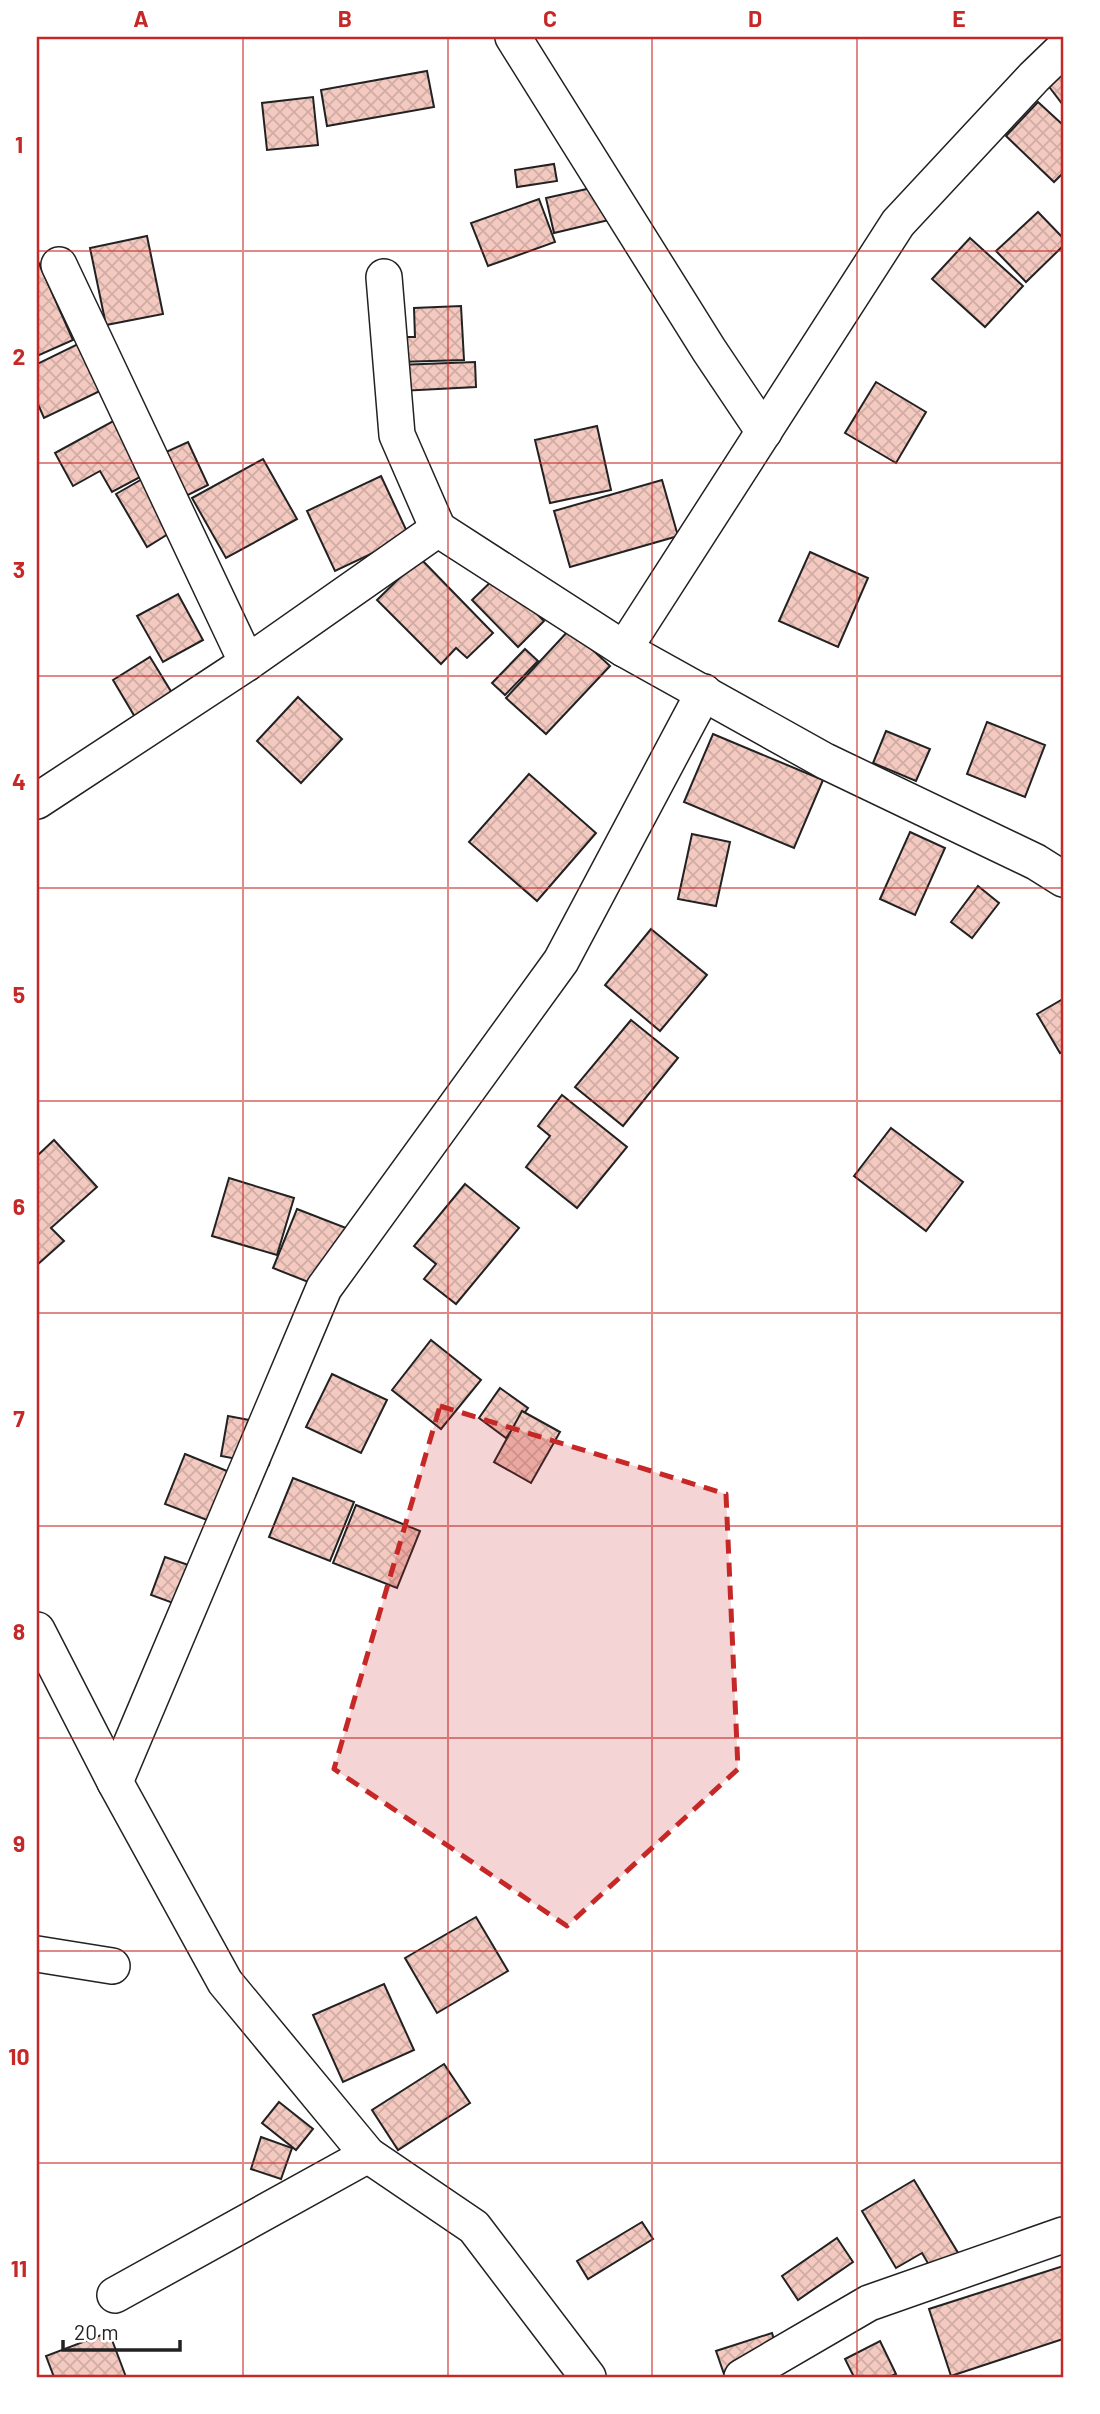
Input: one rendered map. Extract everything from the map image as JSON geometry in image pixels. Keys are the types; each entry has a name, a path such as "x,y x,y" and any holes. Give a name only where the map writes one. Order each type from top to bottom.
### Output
{"street":[{"path":"513,37 709,351 764,432"},
{"path":"624,649 898,223 1063,49"},
{"path":"59,265 247,663"},
{"path":"384,277 397,435 438,529 624,649 825,761 1036,862 1063,879"},
{"path":"37,801 247,663 438,529"},
{"path":"115,1782 324,1288 561,961 704,692"},
{"path":"37,1630 115,1782 225,1982 368,2155 474,2227 588,2377"},
{"path":"37,1954 112,1966"},
{"path":"115,2295 368,2155"},
{"path":"742,2377 869,2303 1063,2235"}],"highlighted area":[{"path":"440,1406 726,1494 738,1769 567,1926 334,1769"}],"building":[{"path":"427,71 434,107 327,126 321,90"},
{"path":"1063,71 1063,105 1047,84"},
{"path":"313,97 318,145 267,150 262,103"},
{"path":"1038,102 1063,125 1063,173 1054,182 1006,136"},
{"path":"554,164 557,181 517,187 515,170"},
{"path":"605,185 613,219 554,233 546,198"},
{"path":"539,199 555,242 488,266 471,223"},
{"path":"1038,212 1063,238 1063,246 1026,282 996,251"},
{"path":"147,236 163,314 106,325 90,248"},
{"path":"970,238 1023,286 985,327 932,279"},
{"path":"37,259 73,340 37,356"},
{"path":"461,306 464,360 398,362 397,337 415,337 414,308"},
{"path":"80,343 102,390 44,418 37,402 37,364"},
{"path":"475,362 476,387 400,391 398,365"},
{"path":"876,382 926,412 896,463 845,433"},
{"path":"126,414 157,468 112,492 100,471 73,486 55,453"},
{"path":"597,426 611,490 550,503 535,440"},
{"path":"188,442 208,485 186,496 166,452"},
{"path":"263,459 297,519 226,558 192,498"},
{"path":"151,474 181,526 147,547 116,494"},
{"path":"381,476 409,536 335,571 307,511"},
{"path":"662,480 678,536 570,567 554,511"},
{"path":"810,552 868,578 838,647 779,621"},
{"path":"420,558 493,633 467,658 456,648 441,664 377,600"},
{"path":"498,575 544,621 518,647 472,600"},
{"path":"178,594 203,640 163,662 137,616"},
{"path":"570,629 610,666 546,734 506,698"},
{"path":"525,649 538,661 505,695 492,683"},
{"path":"150,657 172,693 135,717 113,680"},
{"path":"298,697 342,739 301,783 257,741"},
{"path":"987,722 1045,745 1025,797 967,774"},
{"path":"886,731 930,749 916,781 873,763"},
{"path":"713,734 823,780 794,848 684,802"},
{"path":"529,774 596,833 537,901 469,842"},
{"path":"910,832 945,848 915,915 880,899"},
{"path":"692,834 730,842 716,906 678,899"},
{"path":"978,886 999,903 972,938 951,922"},
{"path":"651,929 707,975 660,1031 605,985"},
{"path":"1063,999 1063,1051 1060,1053 1037,1014"},
{"path":"631,1020 678,1058 623,1126 575,1087"},
{"path":"562,1095 627,1147 577,1208 526,1167 550,1136 538,1126"},
{"path":"891,1128 963,1182 926,1231 854,1176"},
{"path":"54,1140 97,1187 51,1228 64,1241 37,1265 37,1156"},
{"path":"229,1178 294,1198 277,1255 212,1236"},
{"path":"465,1184 519,1228 456,1304 424,1279 436,1264 414,1246"},
{"path":"297,1209 359,1233 336,1293 273,1268"},
{"path":"431,1340 481,1380 441,1429 392,1390"},
{"path":"332,1374 387,1400 361,1453 306,1427"},
{"path":"500,1388 528,1408 506,1438 479,1418"},
{"path":"522,1411 560,1432 531,1483 494,1462"},
{"path":"228,1416 277,1425 269,1465 221,1456"},
{"path":"185,1454 247,1479 228,1528 165,1504"},
{"path":"293,1478 354,1502 330,1561 269,1537"},
{"path":"356,1505 420,1531 397,1588 333,1563"},
{"path":"165,1557 212,1573 198,1612 151,1595"},
{"path":"476,1917 508,1971 437,2013 405,1958"},
{"path":"384,1984 414,2050 343,2082 313,2015"},
{"path":"444,2064 470,2103 398,2150 372,2110"},
{"path":"279,2102 313,2129 296,2150 262,2123"},
{"path":"261,2137 292,2148 281,2179 251,2169"},
{"path":"914,2180 963,2261 936,2277 922,2253 896,2268 862,2211"},
{"path":"642,2222 653,2239 588,2279 577,2261"},
{"path":"837,2238 853,2262 798,2300 782,2276"},
{"path":"1063,2266 1063,2339 951,2376 929,2309"},
{"path":"109,2332 126,2377 54,2377 46,2356"},
{"path":"772,2333 779,2355 724,2374 716,2351"},
{"path":"880,2341 896,2374 889,2377 854,2377 845,2359"}]}
